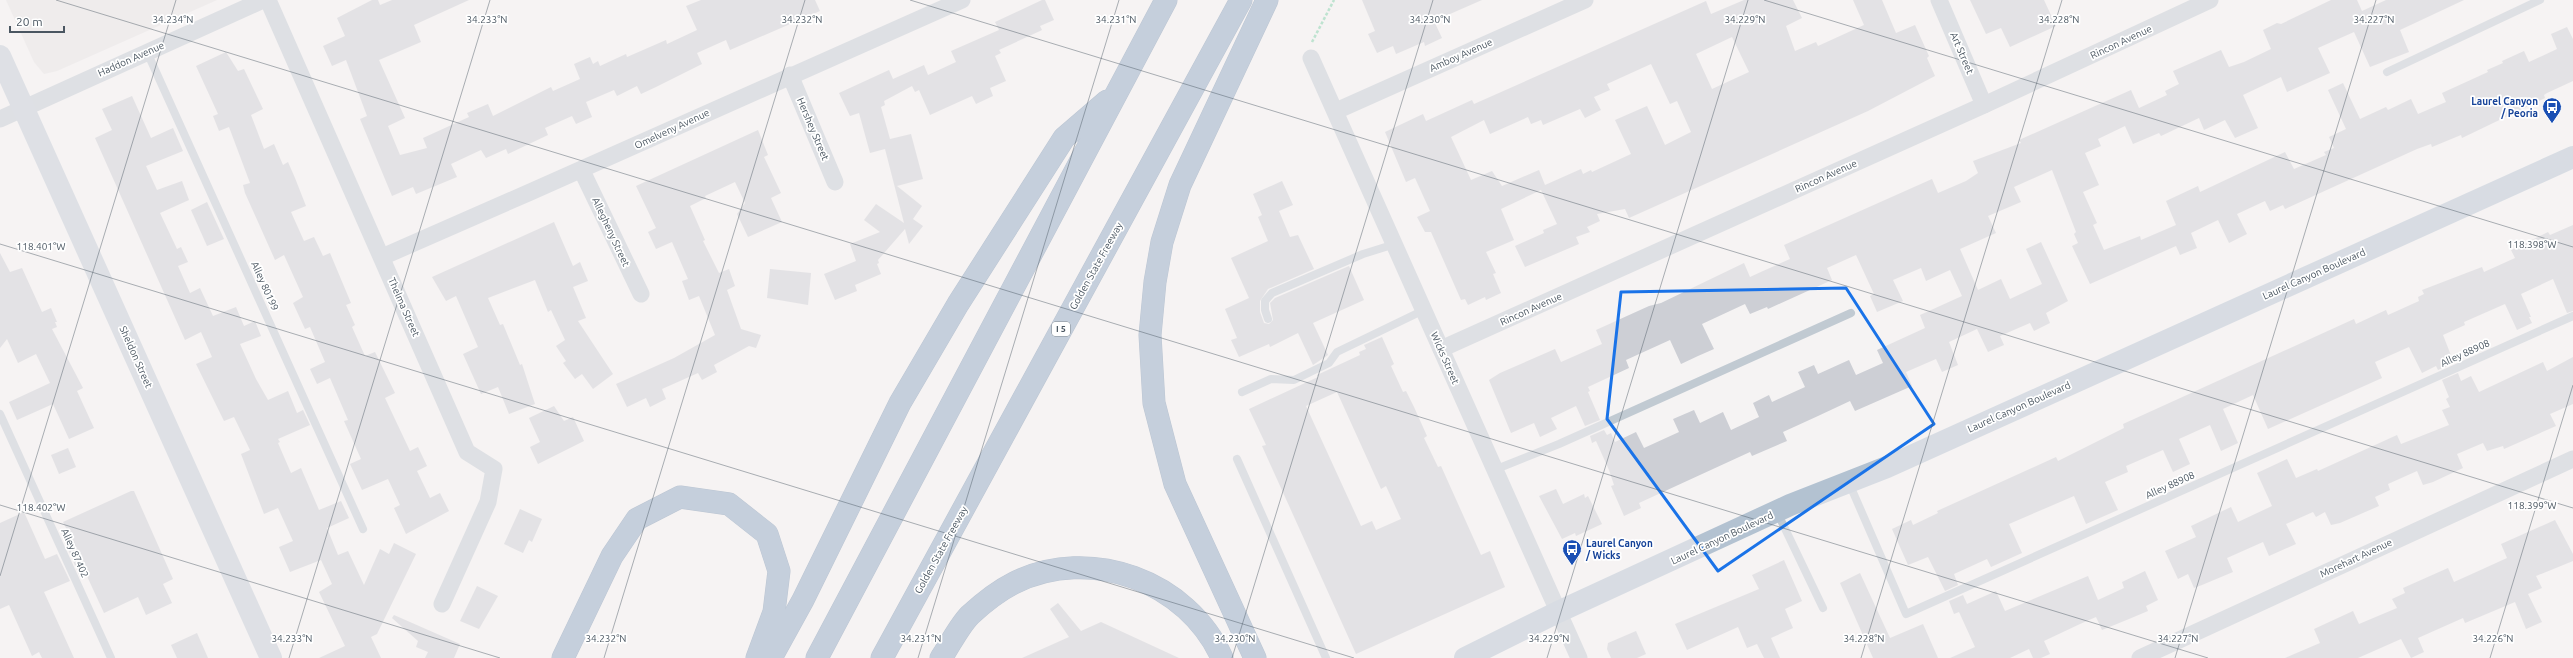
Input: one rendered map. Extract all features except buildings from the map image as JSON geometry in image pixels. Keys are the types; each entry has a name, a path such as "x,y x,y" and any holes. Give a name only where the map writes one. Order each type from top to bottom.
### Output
{"highway":[{"path":"817,658 1166,0"},
{"name":"Golden State Freeway","path":"882,658 1241,0"},
{"path":"1255,658 1175,484 1154,403 1150,335 1155,282 1162,242 1180,185 1267,0"},
{"path":"771,658 804,600 900,403 958,304 1064,138 1118,91"},
{"path":"563,658 612,556 637,520 680,497 729,504 767,534 779,571 774,612 757,658"},
{"path":"941,658 970,616 1013,583 1039,573 1085,567 1125,574 1146,581 1177,600 1195,617 1215,642 1222,658"}],"main road":[{"name":"Sheldon Street","path":"0,56 271,658"},
{"name":"Laurel Canyon Boulevard","path":"1465,658 1558,612 1777,512 1849,482 2573,157"}],"street":[{"name":"Haddon Avenue","path":"0,118 263,0"},
{"name":"Thelma Street","path":"268,0 467,452 494,469 488,502 442,604"},
{"name":"Omelveny Avenue","path":"382,257 582,171 790,75 962,0"},
{"name":"Amboy Avenue","path":"1336,111 1585,0"},
{"name":"Art Street","path":"1939,0 1984,105"},
{"name":"Rincon Avenue","path":"1441,349 1984,105 2210,0"},
{"name":"Wicks Street","path":"1312,58 1494,470 1579,658"},
{"name":"Hershey Street","path":"790,75 835,182"},
{"name":"Allegheny Street","path":"582,171 641,294"},
{"name":"Morehart Avenue","path":"2140,658 2573,459"}],"lane":[{"path":"2387,72 2540,0"},
{"name":"Alley 80199","path":"147,52 363,529"},
{"path":"1268,319 1265,310 1265,301 1272,293 1363,254 1395,244"},
{"path":"1242,392 1271,379 1294,380 1320,369 1329,364 1337,352 1424,310"},
{"path":"1494,470 1558,444 1851,313"},
{"name":"Alley 88908","path":"1849,482 1906,614 2573,316"},
{"name":"Alley 87402","path":"0,414 111,658"},
{"path":"1237,459 1326,658"},
{"path":"1777,512 1823,608"}],"path":[{"path":"1312,58 1312,44 1334,0"}],"highlighted area":[{"path":"1846,288 1934,424 1718,571 1607,419 1621,292"}],"shaded area":[{"path":"6,0 217,0 57,71 44,74 34,62"}],"place":[{"name":"Laurel Canyon / Peoria","path":"2552,124"},
{"name":"Laurel Canyon / Wicks","path":"1572,566"}]}
